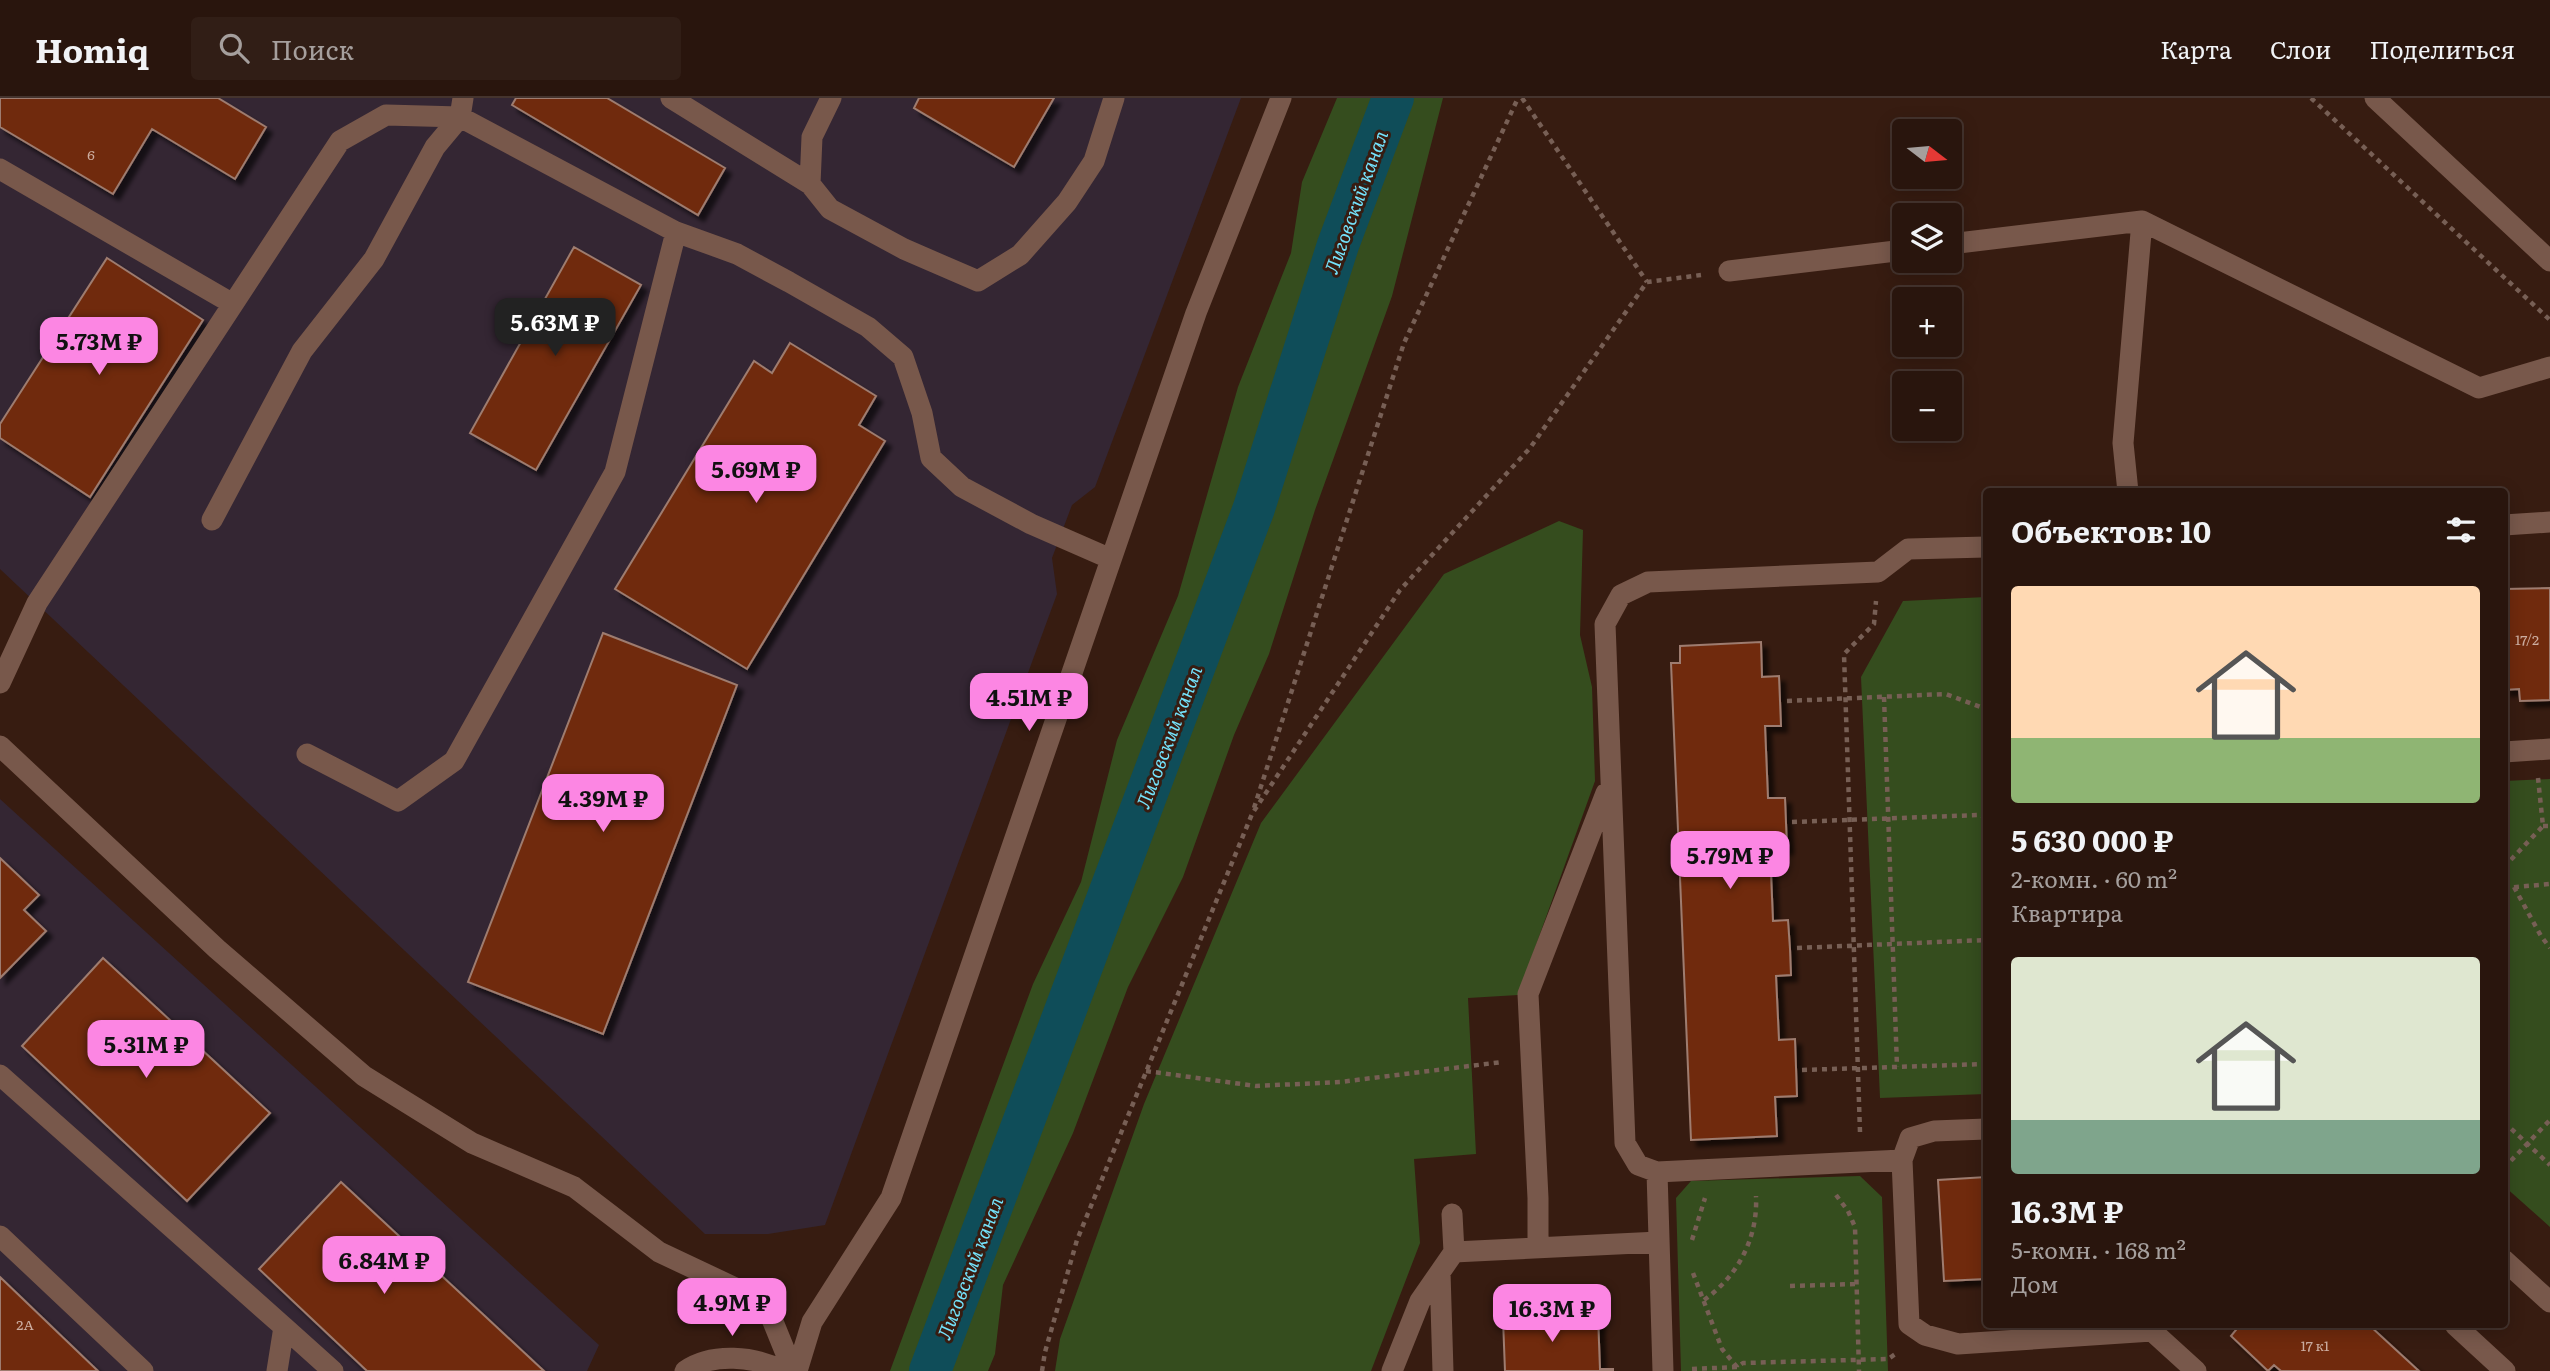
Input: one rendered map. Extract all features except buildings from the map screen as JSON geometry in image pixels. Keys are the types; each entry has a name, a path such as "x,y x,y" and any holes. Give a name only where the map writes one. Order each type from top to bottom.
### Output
{"street":[{"path":"671,98 810,184 830,209 904,250 978,281 1020,255 1067,202 1094,161 1114,98"},
{"path":"810,184 812,137 831,98"},
{"path":"795,1371 812,1322 891,1198 1196,313 1281,98"},
{"path":"2375,98 2550,261"},
{"path":"0,683 37,603 340,141 386,115 461,108 676,232 737,254 868,327 903,357 922,413 931,458 962,487 1031,524 1111,559"},
{"path":"212,520 302,351 374,259 435,147 461,108"},
{"path":"0,169 233,304"},
{"path":"2128,488 2123,443 2142,221"},
{"path":"1962,243 2142,221 2479,388 2548,369 2550,366"},
{"path":"307,754 398,801 454,761 615,472 676,232"},
{"path":"1730,271 1892,251"},
{"path":"2508,524 2550,522"},
{"path":"1902,1160 1657,1172 1638,1165 1625,1143 1605,624 1621,595 1648,582 1878,572 1908,549 1983,547"},
{"path":"0,746 217,949 364,1076 472,1143 574,1187 659,1252 765,1302 795,1371"},
{"path":"2508,752 2543,750"},
{"path":"1538,1248 1528,994 1610,785"},
{"path":"0,1075 333,1371"},
{"path":"1983,1129 1934,1131 1910,1138 1902,1160 1909,1324 1925,1335 1958,1345 2152,1331 2195,1371"},
{"path":"1657,1172 1663,1370"},
{"path":"1392,1371 1420,1301 1454,1252 1452,1214"},
{"path":"0,1236 143,1371"},
{"path":"1454,1252 1659,1242"},
{"path":"2508,1264 2550,1302"},
{"path":"1440,1272 1443,1371"},
{"path":"277,1371 284,1327"},
{"path":"2458,1328 2505,1371"},
{"path":"685,1371 717,1359 770,1364 783,1371"}],"path":[{"path":"1520,98 1647,282"},
{"path":"1042,1371 1077,1240 1252,814 1404,343 1520,98"},
{"path":"2311,98 2550,320"},
{"path":"1252,814 1400,590 1530,448 1647,282 1730,271"},
{"path":"1861,1162 1844,654 1874,624 1878,572"},
{"path":"1787,701 1946,694 1983,708"},
{"path":"1884,697 1897,1068"},
{"path":"2508,863 2543,826 2543,750"},
{"path":"1791,822 1983,816"},
{"path":"2543,826 2550,826"},
{"path":"2508,888 2550,884"},
{"path":"2514,887 2550,948"},
{"path":"1797,948 1983,940"},
{"path":"1146,1071 1256,1086 1340,1082 1531,1058"},
{"path":"1802,1070 1983,1064"},
{"path":"2508,1164 2550,1120"},
{"path":"2508,1126 2550,1165"},
{"path":"1692,1244 1703,1208 1707,1170"},
{"path":"1704,1300 1732,1276 1738,1266 1751,1237 1757,1208 1756,1184"},
{"path":"1828,1188 1848,1211 1855,1227 1859,1371"},
{"path":"1691,1261 1692,1271 1722,1349 1737,1369"},
{"path":"1790,1286 1857,1284"},
{"path":"1663,1370 1737,1369 1743,1363 1888,1359 1925,1335"}],"shaded area":[{"path":"0,98 1241,98 1095,487 1072,505 1052,558 1057,594 825,1225 768,1234 705,1234 0,569"},
{"path":"0,799 599,1345 587,1371 0,1371"}],"green space":[{"path":"1337,98 1443,98 1392,296 1315,510 1269,654 1234,735 1183,877 1128,987 1073,1133 1003,1285 995,1354 988,1371 890,1371 1033,984 1081,882 1117,740 1178,596 1238,387 1291,253 1302,182"},
{"path":"1559,521 1583,530 1580,635 1592,687 1595,781 1518,995 1468,998 1476,1154 1414,1159 1420,1243 1371,1371 1055,1371 1060,1339 1144,1104 1261,823 1444,574"},
{"path":"1983,597 1983,1094 1880,1098 1861,677 1903,601"},
{"path":"2550,779 2550,1227 2508,1190 2508,781"},
{"path":"1860,1176 1882,1197 1888,1371 1681,1371 1676,1198 1691,1181"}],"waterway":[{"name":"Лиговский канал","path":"930,1371 1254,508 1338,245 1393,98"}]}
